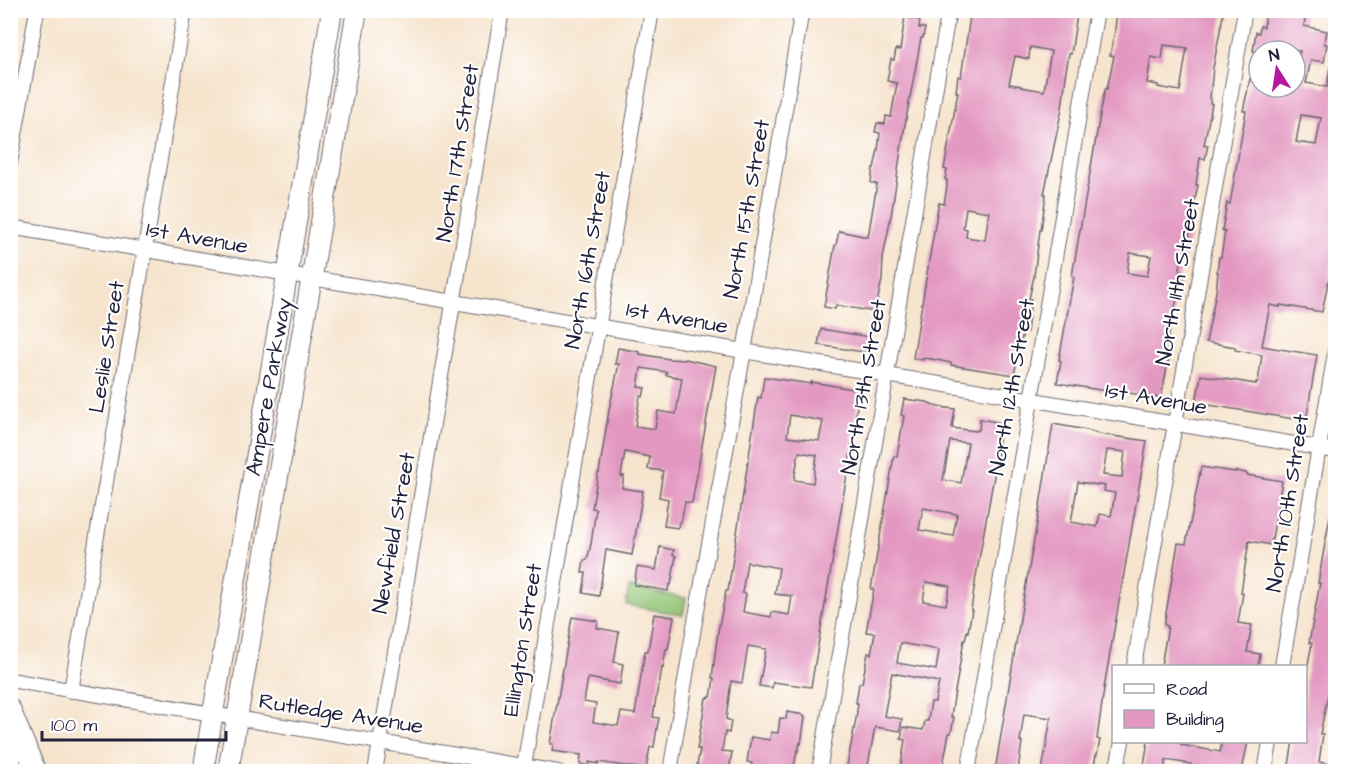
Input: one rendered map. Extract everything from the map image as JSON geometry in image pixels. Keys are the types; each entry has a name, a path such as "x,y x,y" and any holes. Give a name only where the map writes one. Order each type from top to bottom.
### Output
{"street":[{"path":"10,163 16,91 36,10"},
{"name":"Leslie Street","path":"71,691 184,10"},
{"name":"Ampere Parkway","path":"203,771 332,10"},
{"name":"Ampere Parkway","path":"228,771 357,10"},
{"name":"North 17th Street","path":"454,302 502,10"},
{"name":"North 16th Street","path":"565,516 652,10"},
{"name":"North 15th Street","path":"670,771 802,10"},
{"name":"North 13th Street","path":"819,771 949,10"},
{"name":"North 12th Street","path":"968,771 1097,10"},
{"name":"North 11th Street","path":"1134,665 1245,10"},
{"name":"1st Avenue","path":"10,227 1335,451"},
{"name":"Newfield Street","path":"375,771 454,302"},
{"name":"North 10th Street","path":"1282,665 1335,347"},
{"name":"Ellington Street","path":"523,769 565,516"},
{"name":"Rutledge Avenue","path":"10,680 380,742 523,769 558,771"},
{"path":"10,710 19,754 36,771"},
{"path":"1116,771 1122,743"},
{"path":"1265,771 1270,743"}],"green space":[{"path":"629,587 686,598 683,615 626,605"}],"building":[{"path":"971,10 1023,10 1023,12 1046,16 1047,10 1077,14 1065,76 1062,108 1044,194 1046,194 1041,230 1029,299 1031,299 1027,332 1023,332 1014,375 951,365 951,363 932,359 913,358 938,207 939,203 944,204 947,170 944,169 958,92 956,92 958,76 961,77","holes":["1030,47 1051,51 1044,91 1009,84 1015,56 1029,59","966,208 989,212 985,240 966,237 967,229 963,228"]},
{"path":"1116,10 1224,10 1213,68 1210,98 1212,104 1204,145 1208,145 1205,159 1200,158 1189,239 1185,256 1182,256 1178,294 1167,343 1170,353 1161,398 1057,383 1074,277 1072,276 1100,115 1114,56 1110,55","holes":["1164,45 1187,48 1180,91 1147,83 1151,57 1162,59","1130,253 1151,256 1147,276 1127,273"]},
{"path":"1280,10 1304,15 1304,26 1327,31 1324,62 1311,60 1307,78 1307,39 1255,39 1260,26 1264,27 1266,12"},
{"path":"905,17 920,20 919,28 925,28 923,38 921,38 904,130 883,258 882,280 875,312 836,305 835,309 824,307 839,231 868,237 877,184 871,183 880,133 875,132 877,123 885,124 886,116 891,117 897,83 887,81 891,59 894,60 896,49 900,50"},
{"path":"1330,67 1335,67 1335,248 1322,312 1270,305 1262,346 1317,355 1306,421 1196,403 1201,375 1256,384 1258,382 1262,355 1206,342 1225,231 1222,230 1227,203 1230,204 1246,111 1243,111 1247,93 1247,99 1307,99 1307,83 1327,87","holes":["1301,115 1321,118 1316,145 1296,142"]},
{"path":"821,329 870,337 868,350 864,352 818,345"},
{"path":"618,348 640,352 640,354 685,359 716,366 692,503 685,502 678,528 664,526 668,499 659,497 663,471 648,469 650,457 625,452 621,476 624,476 622,488 643,491 632,555 606,550 599,596 583,593 586,573 582,573 584,560 587,560 591,544 596,509 592,508 619,364 615,364","holes":["641,368 667,372 666,375 682,378 676,414 658,411 655,429 635,426 640,396 643,397 645,388 638,387"]},
{"path":"764,377 859,390 852,445 811,687 773,682 772,688 759,686 766,649 748,646 742,683 731,681 726,719 731,721 729,733 725,732 722,751 732,752 729,771 696,771 700,749 697,749 706,698 711,697 718,631 726,591 728,591 758,397 761,398","holes":["790,415 823,421 819,441 787,437","799,452 817,455 813,483 794,480","747,562 779,568 775,594 792,596 789,615 772,612 771,617 743,612 746,594 742,593"]},
{"path":"904,399 955,409 952,428 976,431 979,430 980,419 1002,423 998,454 972,610 954,697 951,717 954,717 942,771 900,771 905,740 901,739 903,727 923,730 925,721 928,721 931,702 935,702 939,682 892,673 884,716 902,719 900,731 875,727 867,771 846,771 856,719 859,683 862,683 875,633 866,632 874,589 871,589 894,456 897,456 904,416 901,415","holes":["950,441 968,443 961,483 943,480","923,508 957,514 953,536 919,530","926,582 950,586 946,605 923,601","900,643 939,650 936,670 897,663"]},
{"path":"1053,424 1147,441 1105,682 1097,739 1100,740 1093,771 1042,771 1051,718 1024,714 1018,771 995,771","holes":["1107,450 1125,452 1122,477 1103,475","1078,482 1105,486 1104,491 1115,493 1111,516 1100,514 1097,527 1071,522"]},
{"path":"1201,467 1236,471 1282,481 1271,545 1249,541 1241,592 1243,593 1238,623 1252,625 1247,652 1260,654 1258,665 1161,665 1168,626 1164,625 1178,543 1186,544"},
{"path":"1330,516 1335,516 1335,647 1332,647 1329,671 1333,671 1320,734 1323,734 1319,762 1335,765 1335,771 1288,771 1293,743 1307,743 1307,669 1312,643 1309,643 1320,583 1318,583"},
{"path":"660,547 674,550 673,555 676,556 668,591 634,585 637,567 656,570"},
{"path":"654,614 674,617 653,717 659,718 654,747 650,747 646,769 598,762 598,764 589,762 589,766 580,764 581,755 552,751 553,744 550,744 572,617 598,621 597,628 619,632 614,662 623,664 620,684 588,678 584,702 596,704 593,722 618,726 621,712 635,714 645,651 648,651"},
{"path":"787,712 805,717 801,744 797,751 793,771 750,771 752,763 747,762 751,737 770,740 771,732 778,733 780,718 786,719"},
{"path":"1148,743 1181,743 1181,745 1220,752 1222,743 1248,743 1242,771 1190,771 1191,764 1166,760 1164,771 1143,771"}]}
